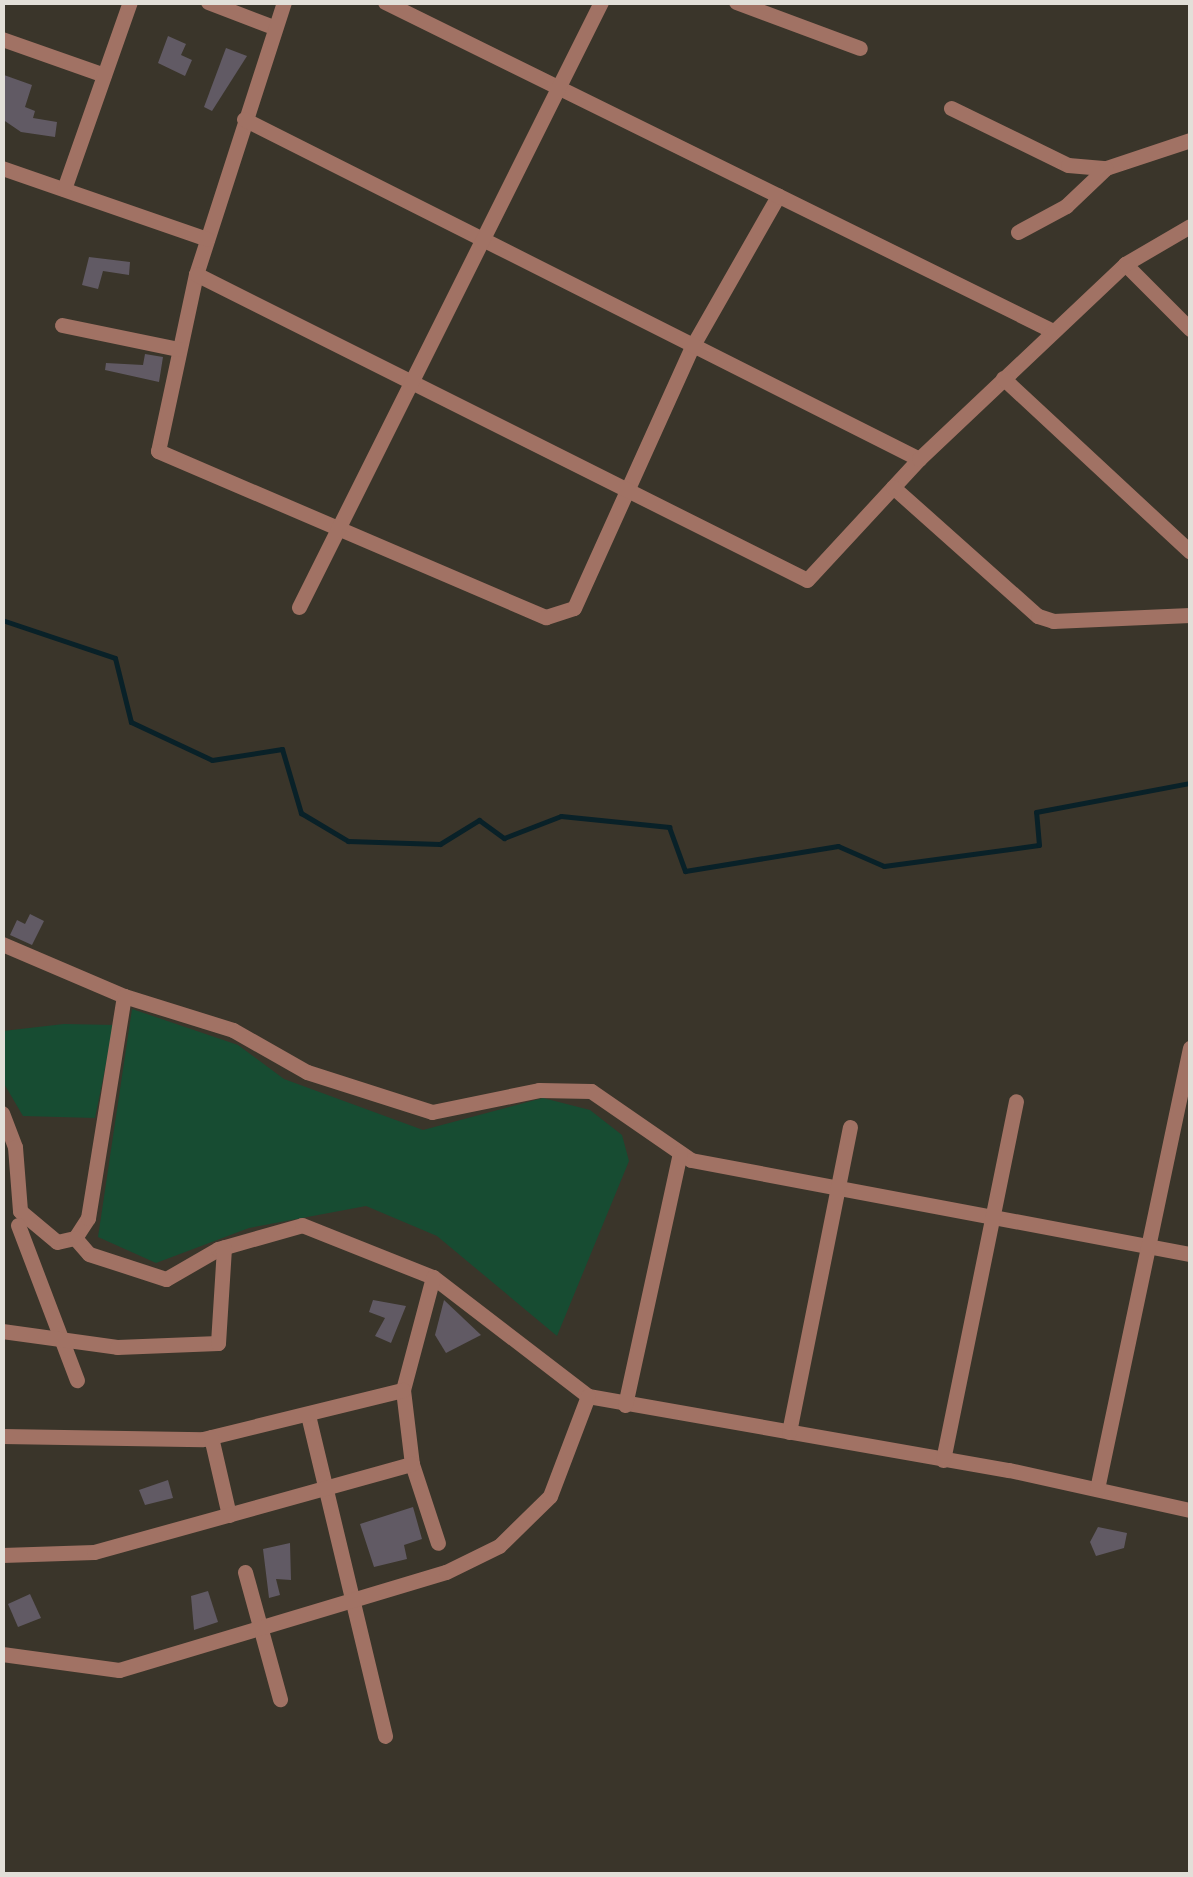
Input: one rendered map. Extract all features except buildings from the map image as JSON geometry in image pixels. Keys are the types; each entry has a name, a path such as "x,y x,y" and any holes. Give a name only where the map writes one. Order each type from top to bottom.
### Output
{"street":[{"path":"64,189 130,2"},
{"path":"208,2 272,27"},
{"path":"284,2 272,27 196,274 158,451 546,617 574,608 693,346 778,196"},
{"path":"386,2 1052,331"},
{"path":"298,607 333,528 554,86 601,2"},
{"path":"736,2 860,48"},
{"path":"2,38 104,75"},
{"path":"951,108 1068,165 1106,168 1190,140"},
{"path":"244,119 919,459"},
{"path":"2,168 207,240"},
{"path":"1018,232 1066,206 1106,168"},
{"path":"196,274 807,580 919,459 1052,331 1126,264 1190,226"},
{"path":"1126,264 1190,328"},
{"path":"62,325 178,349"},
{"path":"1003,378 1190,552"},
{"path":"894,487 1038,616 1052,621 1190,615"},
{"path":"2,944 124,996 233,1030 306,1072 432,1112 540,1090 591,1091 680,1153 835,1188 1190,1254"},
{"path":"18,1225 57,1242 75,1238 88,1218 124,996"},
{"path":"1097,1489 1190,1048"},
{"path":"943,1460 989,1218 1016,1100"},
{"path":"2,1113 15,1147 18,1225 56,1334 77,1380"},
{"path":"789,1432 850,1128"},
{"path":"625,1405 680,1153"},
{"path":"75,1238 89,1254 166,1279 224,1246 302,1225 433,1276 588,1396 1097,1489 1190,1510"},
{"path":"2,1330 56,1334 117,1347 218,1343 224,1246"},
{"path":"433,1276 403,1390 412,1464 438,1543"},
{"path":"2,1436 212,1437 403,1390"},
{"path":"2,1654 119,1670 446,1572 499,1546 550,1496 588,1396"},
{"path":"308,1414 384,1736"},
{"path":"212,1437 229,1514"},
{"path":"2,1555 94,1552 412,1464"},
{"path":"244,1572 280,1699"}],"green space":[{"path":"132,1009 238,1045 284,1079 423,1130 543,1098 590,1110 622,1135 629,1161 557,1336 437,1236 366,1206 249,1228 156,1263 98,1237"},
{"path":"64,1024 114,1025 95,1118 23,1116 3,1082 3,1031"}],"waterway":[{"path":"2,620 115,658 131,722 212,760 282,749 301,813 348,841 440,844 479,820 504,838 561,816 669,827 685,871 838,846 884,866 1039,845 1036,812 1190,783"}]}
